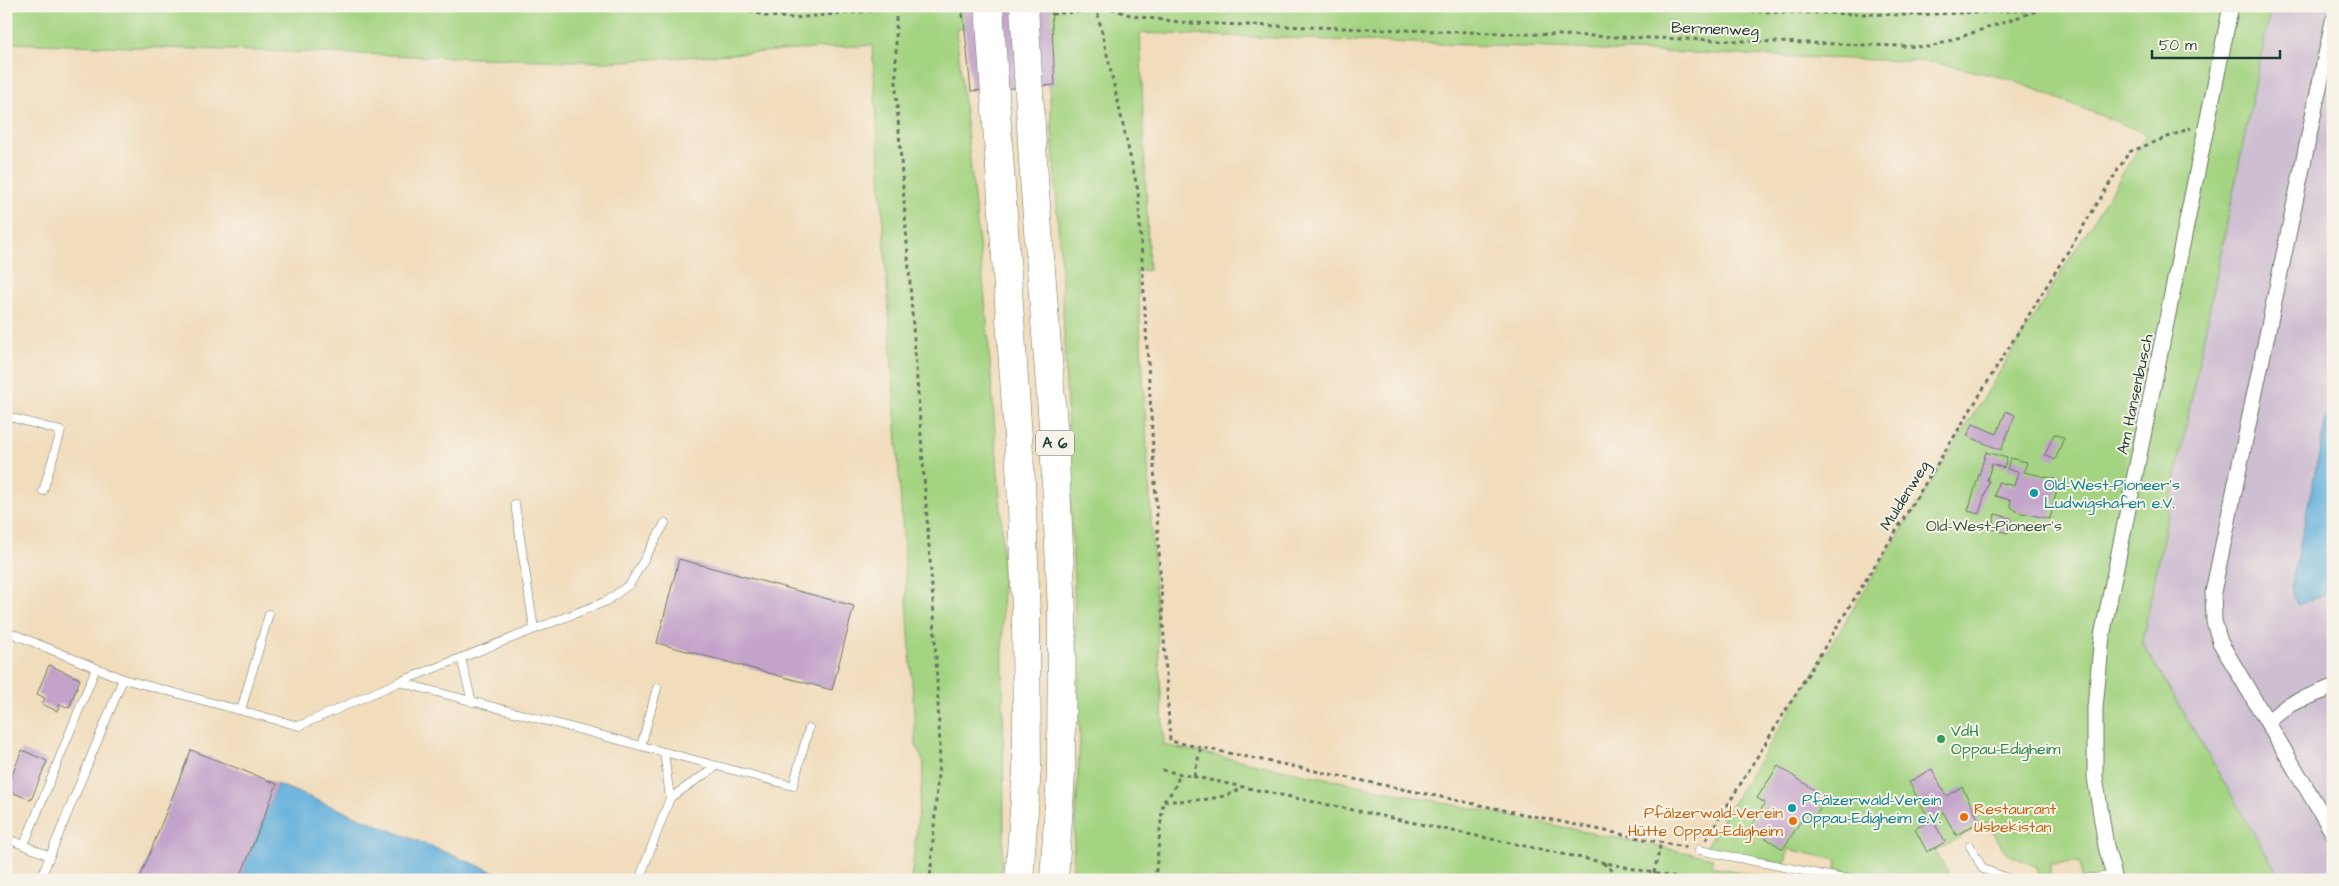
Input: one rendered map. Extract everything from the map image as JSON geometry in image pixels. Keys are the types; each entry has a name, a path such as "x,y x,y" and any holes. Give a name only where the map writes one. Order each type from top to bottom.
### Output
{"highway":[{"name":"A 6","path":"1024,6 1034,178 1054,438 1062,612 1061,773 1054,880"},
{"name":"A 6","path":"989,8 1022,482 1026,613 1027,768 1019,880"}],"street":[{"name":"Am Hansenbusch","path":"2114,878 2095,777 2094,708 2102,636 2231,6"},
{"path":"2333,21 2213,592 2214,621 2220,642 2333,833"},
{"path":"2267,722 2290,704 2333,687"}],"lane":[{"path":"6,416 61,431 43,491"},
{"path":"515,504 534,630"},
{"path":"6,631 123,680 298,726 399,682 608,601 630,584 665,522"},
{"path":"241,710 269,614"},
{"path":"461,658 472,702"},
{"path":"24,845 96,668"},
{"path":"40,880 123,680"},
{"path":"399,682 792,786 809,728"},
{"path":"641,746 657,688"},
{"path":"639,880 670,798 664,752"},
{"path":"670,798 717,766"},
{"path":"6,838 50,856"},
{"path":"1970,846 1983,869 2013,880"},
{"path":"1699,850 1849,880"},
{"path":"2069,880 2114,878"}],"path":[{"path":"662,6 707,9 745,8 750,6"},
{"path":"745,8 765,16 794,18 924,6"},
{"path":"961,6 964,22"},
{"path":"1052,14 1090,11 1095,6"},
{"path":"1095,6 1138,191 1170,741 1699,850"},
{"name":"Bermenweg","path":"1104,6 1133,16 1186,23 1930,48 2051,6"},
{"path":"1510,6 1910,15 2040,10"},
{"path":"896,9 896,91 934,615 940,748 930,880"},
{"name":"Muldenweg","path":"1699,850 2129,152 2192,127 2206,131"},
{"path":"1194,776 1201,747"},
{"path":"1162,770 1687,880"},
{"path":"1155,880 1163,801 1173,790 1180,774"},
{"path":"1163,801 1186,801 1236,794 1242,787"},
{"path":"1654,873 1661,842"},
{"path":"1600,862 1624,880"}],"shaded area":[{"path":"2271,6 2333,6 2333,880 2281,880 2142,642"}],"green space":[{"name":"Old-West-Pioneer's","path":"6,6 2271,6 2142,642 2281,880 2082,880 2080,862 2050,863 2050,876 2039,877 2037,867 2006,853 1987,822 1935,851 1951,878 1956,880 1889,880 1836,868 1837,860 1788,849 1785,864 1705,848 2147,134 2009,79 1933,62 1140,33 1149,270 1137,271 1164,745 1713,858 1711,866 1777,880 1072,880 1080,739 1062,284 1045,24 956,29 986,309 1002,525 1004,835 1000,880 911,880 924,763 916,745 872,45 605,62 6,43"}],"water":[{"path":"2333,386 2333,591 2298,605 2291,587"},
{"path":"277,784 514,880 239,880"}],"building":[{"path":"1051,6 1055,85 971,91 963,11"},
{"path":"2006,411 2015,415 2001,450 1967,436 1973,424 1997,434"},
{"path":"2054,434 2064,438 2055,460 2045,455"},
{"path":"1986,452 2007,458 2004,468 1992,464 1979,514 1968,511"},
{"name":"Old-West-Pioneer's Ludwigshafen e.V.","path":"2010,458 2027,462 2024,472 2059,480 2050,519 2018,512 2010,506 2011,500 1995,496 1998,482 2014,486 2018,472 2007,469"},
{"path":"1995,514 2011,518 2008,533 1992,529"},
{"path":"679,559 854,606 832,690 657,643"},
{"path":"49,665 80,679 69,708 60,704 57,711 42,704 45,698 37,694"},
{"path":"22,750 47,761 31,800 6,790"},
{"path":"191,750 277,784 239,880 139,880"},
{"name":"Pfälzerwald-Verein Oppau-Edigheim e.V.","path":"1778,766 1827,798 1814,818 1806,813 1783,849 1750,828 1765,803 1757,798"},
{"path":"1932,769 1946,796 1962,787 1980,822 1956,835 1943,812 1929,819 1909,782"},
{"path":"1932,819 1945,842 1927,852 1915,829"}],"place":[{"name":"Old-West-Pioneer's Ludwigshafen e.V.","path":"2034,493"},
{"name":"VdH Oppau-Edigheim","path":"1941,739"},
{"name":"Pfälzerwald-Verein Oppau-Edigheim e.V.","path":"1792,808"},
{"name":"Restaurant Usbekistan","path":"1964,817"},
{"name":"Pfälzerwald-Verein Hütte Oppau-Edigheim","path":"1793,821"}]}
